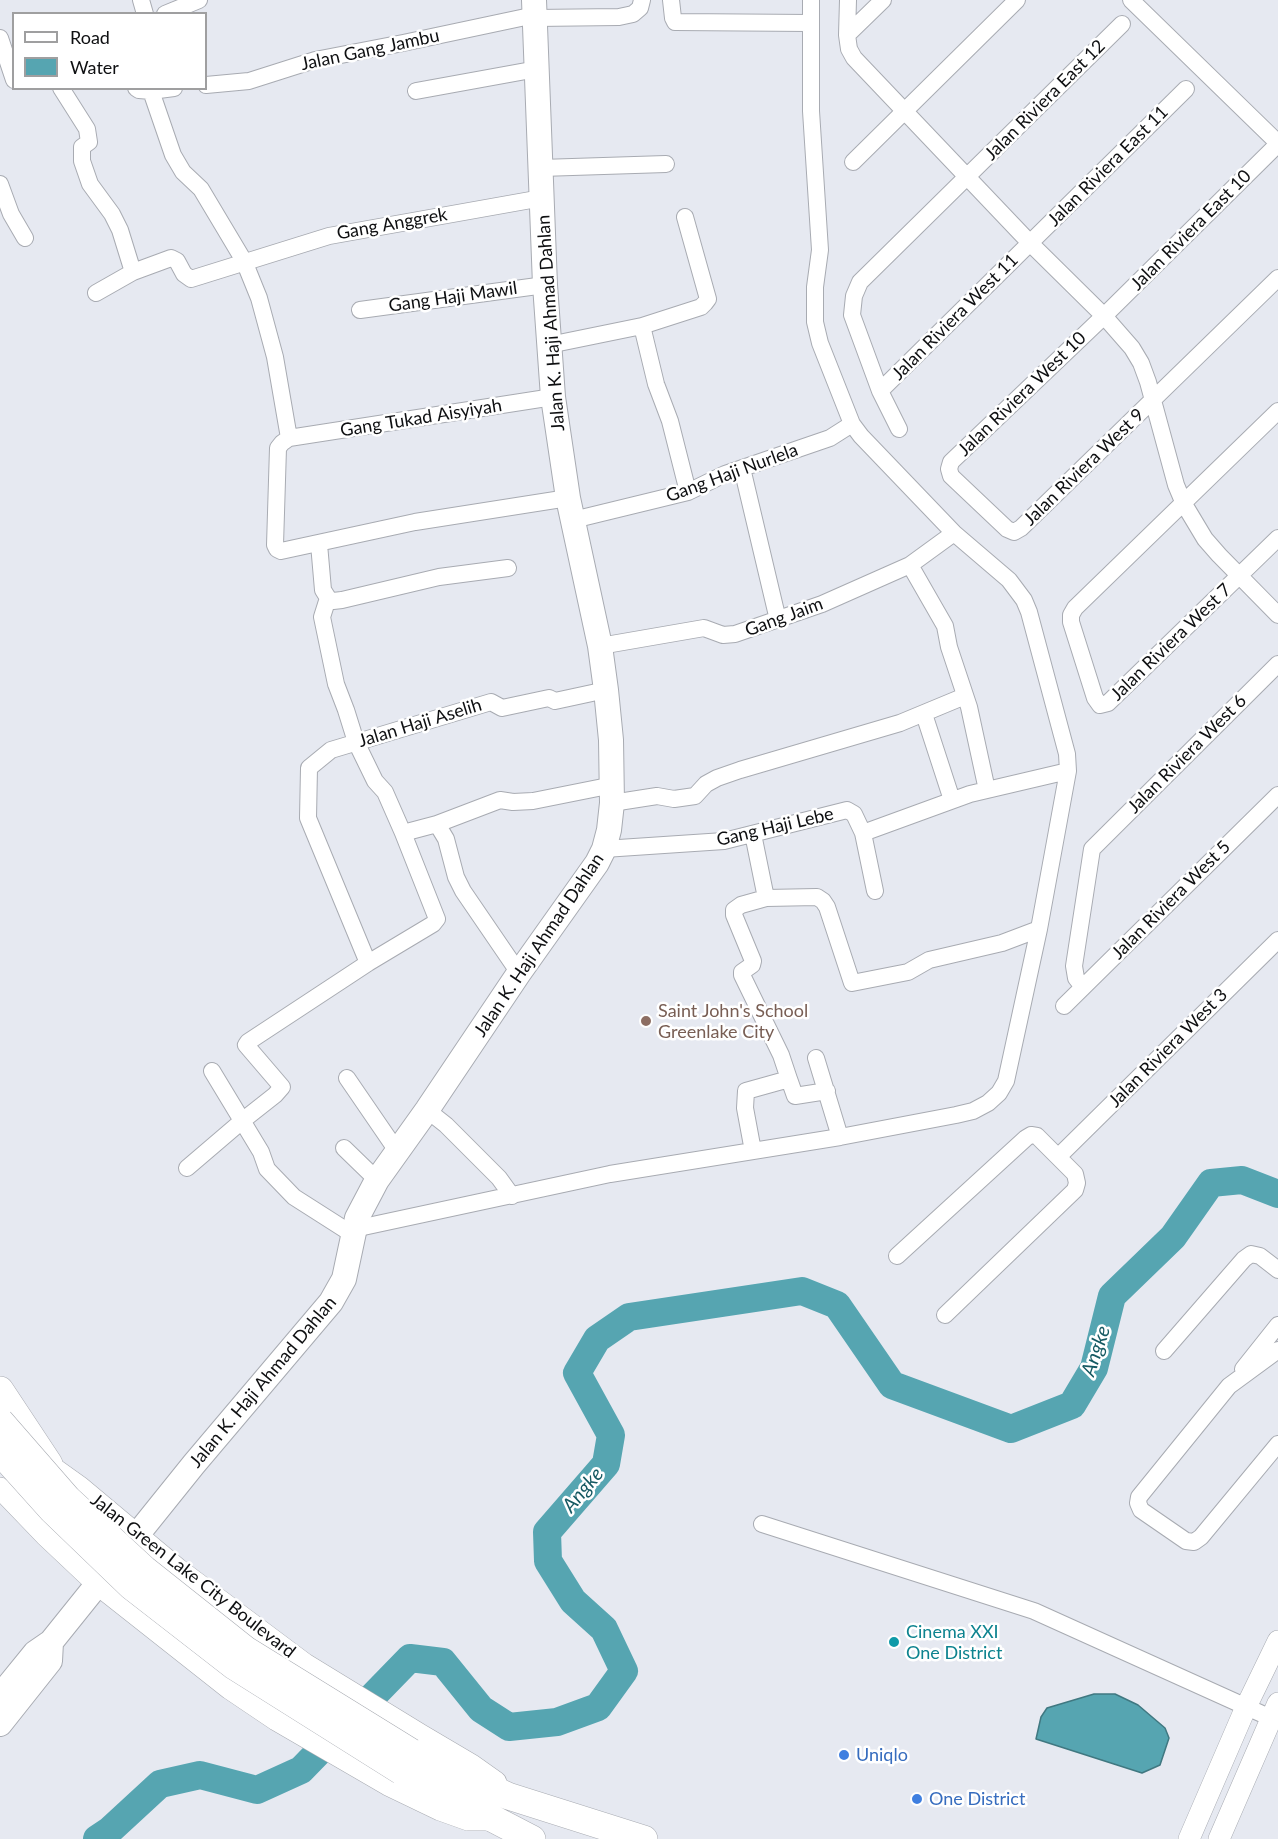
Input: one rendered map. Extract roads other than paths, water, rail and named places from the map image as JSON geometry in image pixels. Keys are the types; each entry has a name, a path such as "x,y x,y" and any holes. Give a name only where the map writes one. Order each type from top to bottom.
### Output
{"main road":[{"name":"Jalan K. Haji Ahmad Dahlan","path":"51,1642 137,1534 331,1302 344,1279 352,1237 362,1205 376,1180 427,1110 519,973 597,863 604,849 609,830 613,794 611,740 600,646 571,509 553,397 545,285 535,11"},
{"path":"0,1390 49,1465"},
{"path":"0,1421 68,1499 144,1569 246,1650 494,1820 532,1839"},
{"path":"0,1452 52,1510 131,1586 234,1665 405,1761 644,1839"},
{"path":"0,1696 35,1653 51,1642"},
{"path":"0,1724 50,1661 51,1642"}],"street":[{"path":"170,12 199,0"},
{"name":"Jalan Gang Jambu","path":"207,85 249,81 315,60 403,43 535,11 619,17 633,14 640,8 642,0"},
{"path":"671,0 675,22 810,23"},
{"path":"212,1071 261,1152 267,1169 294,1197 352,1237 512,1196 610,1174 753,1152 956,1116 981,1107 999,1094 1006,1081 1039,929 1068,771 1067,754 1024,600 1010,580 954,533 861,436 852,424 820,343 814,322 815,287 820,250 811,111 811,0"},
{"path":"848,0 847,35 849,49 854,58 1030,243 1104,316 1132,348 1141,363 1154,401 1176,485 1184,504 1205,539 1239,577 1278,615"},
{"path":"847,35 883,0"},
{"path":"853,162 1017,0"},
{"path":"1131,0 1278,143"},
{"name":"Jalan Riviera East 12","path":"880,391 852,315 854,296 860,282 1122,24"},
{"path":"0,38 12,75"},
{"path":"416,91 537,69"},
{"name":"Jalan Riviera East 11","path":"1030,243 1186,89"},
{"path":"62,90 87,129 89,142 82,147 82,161 90,184 112,214 120,230 133,272 96,293"},
{"path":"144,90 173,155 183,172 201,189 244,261 259,298 275,357 289,438"},
{"name":"Jalan Riviera East 10","path":"1104,316 1278,143"},
{"path":"541,168 666,164"},
{"path":"0,184 11,214 25,238"},
{"name":"Gang Anggrek","path":"133,272 171,258 177,261 184,274 191,279 329,236 542,198"},
{"path":"549,345 642,326 701,307 708,299 685,217"},
{"name":"Jalan Riviera West 11","path":"880,391 1030,243"},
{"name":"Jalan Riviera West 9","path":"1014,532 1021,528 1154,401 1278,278"},
{"name":"Gang Haji Mawil","path":"360,310 545,285"},
{"name":"Jalan Riviera West 10","path":"1014,532 1007,529 951,476 949,469 951,462 1104,316"},
{"path":"642,326 656,384 670,421 688,492"},
{"path":"880,391 899,429"},
{"name":"Gang Tukad Aisyiyah","path":"289,438 553,397"},
{"path":"1184,504 1278,411"},
{"name":"Gang Haji Nurlela","path":"289,438 278,448 275,545 281,551 415,522 571,509 615,511 688,492 725,474 830,438 852,424"},
{"path":"742,468 778,620"},
{"name":"Jalan Riviera West 7","path":"1184,504 1075,608 1071,615 1071,622 1095,698 1100,705 1108,703 1278,538"},
{"name":"Gang Jaim","path":"600,646 704,628 716,633 735,634 822,604 910,565 954,533"},
{"path":"319,544 323,590 328,598 333,600 342,600 439,577 508,568"},
{"path":"910,565 945,626 949,647 969,707 987,790"},
{"path":"187,1168 282,1087 246,1045 248,1042 368,963 434,924 437,919 385,792 375,781 356,742 336,684 322,617 328,598"},
{"name":"Jalan Riviera West 6","path":"1083,987 1077,978 1074,966 1092,849 1278,664"},
{"name":"Jalan Haji Aselih","path":"368,963 308,818 309,768 331,750 491,702 502,708 549,698 555,701 606,690"},
{"path":"403,833 437,824 500,800 533,801 613,794 674,799 695,796 706,784 740,770 900,723 965,696"},
{"path":"924,714 952,800"},
{"path":"875,891 863,833 952,800 1068,771"},
{"name":"Jalan Riviera West 5","path":"1064,1006 1278,795"},
{"name":"Gang Haji Lebe","path":"604,849 724,842 847,810 854,814 863,833"},
{"path":"437,824 446,839 456,877 463,891 519,973"},
{"path":"753,834 766,898"},
{"path":"827,1091 795,1095 781,1055 742,975 742,972 753,963 734,910 741,905 766,898 817,897 827,907 852,983 908,972 929,960 1002,943 1039,929"},
{"name":"Jalan Riviera West 3","path":"1058,1157 1278,940"},
{"path":"816,1058 840,1137"},
{"path":"347,1078 397,1151"},
{"path":"753,1152 745,1108 746,1091 789,1079"},
{"path":"427,1110 446,1125 499,1178 512,1196"},
{"path":"897,1256 1031,1135 1037,1136 1075,1174 1077,1183 1075,1190 945,1315"},
{"path":"344,1148 376,1180"},
{"path":"1164,1351 1244,1259 1251,1254 1260,1256 1278,1270"},
{"path":"1278,1325 1139,1497 1137,1503 1141,1510 1186,1540 1194,1542 1201,1537 1278,1444"},
{"path":"1229,1386 1278,1350"},
{"name":"Jalan Green Lake City Boulevard","path":"0,1430 80,1487 166,1559 257,1630 305,1664 405,1761"},
{"path":"0,1488 45,1536 97,1584 230,1689 276,1720 405,1761"},
{"path":"762,1524 1034,1611 1246,1707 1274,1710 1219,1839"},
{"path":"126,1608 120,1596 121,1587 145,1559 151,1557 166,1559"},
{"path":"1189,1839 1246,1707 1278,1641"}],"water":[{"path":"1094,1694 1115,1694 1138,1705 1165,1728 1169,1738 1160,1765 1142,1773 1036,1739 1041,1717 1047,1708"}],"waterway":[{"name":"Angke","path":"97,1839 109,1831 160,1784 200,1775 257,1790 301,1770 410,1658 443,1662 481,1709 509,1727 557,1722 598,1707 624,1671 604,1629 573,1601 548,1561 547,1532 606,1464 611,1435 577,1373 597,1339 629,1317 802,1291 837,1305 892,1385 1011,1429 1072,1405 1094,1368 1112,1296 1173,1237 1211,1183 1242,1180 1278,1194"}],"place":[{"name":"Saint John's School Greenlake City","path":"646,1021"},
{"name":"Cinema XXI One District","path":"894,1642"},
{"name":"Uniqlo","path":"844,1755"},
{"name":"One District","path":"917,1799"}]}
